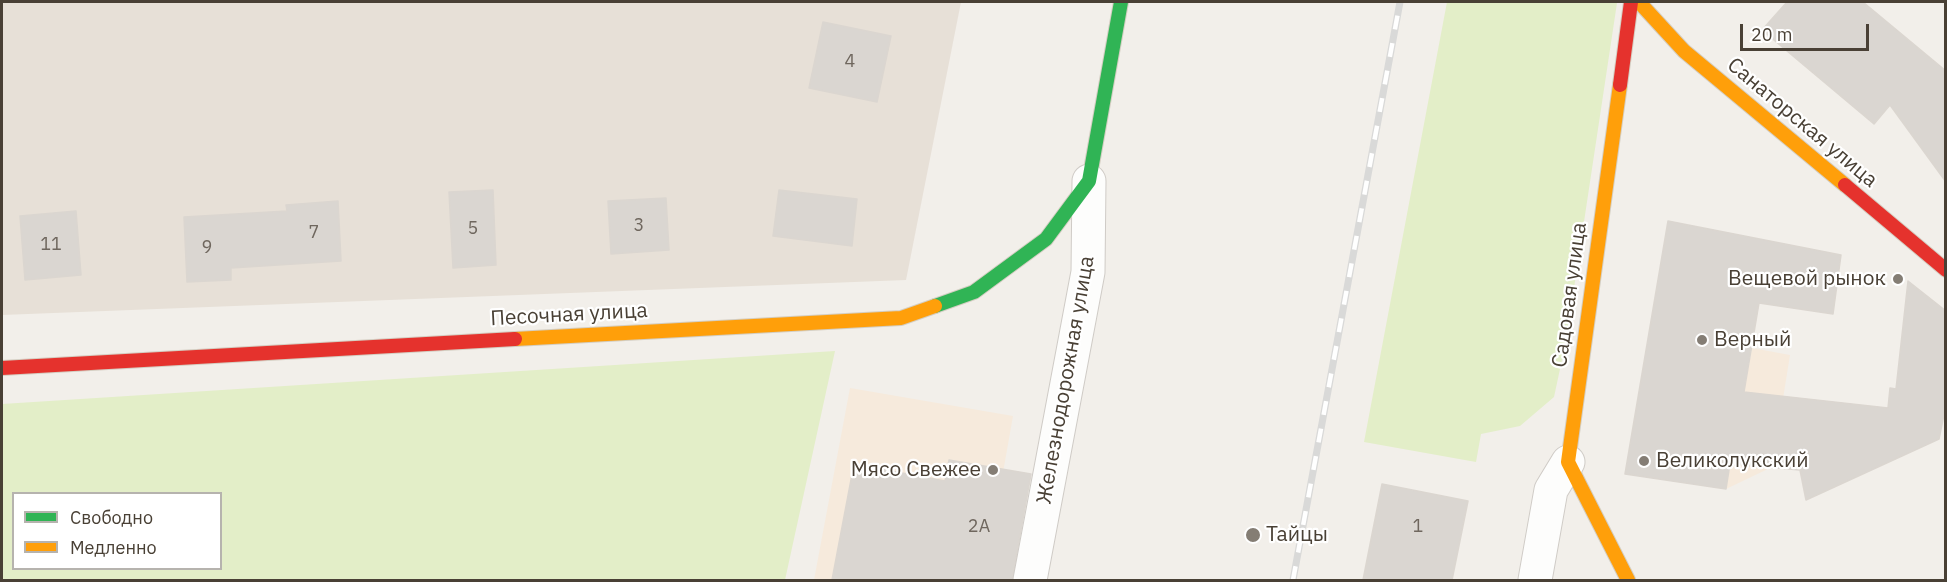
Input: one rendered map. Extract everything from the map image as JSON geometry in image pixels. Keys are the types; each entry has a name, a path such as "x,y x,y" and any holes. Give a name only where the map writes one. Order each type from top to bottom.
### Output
{"street":[{"name":"Железнодорожная улица","path":"1030,580 1088,272 1089,181 1121,2"},
{"name":"Садовая улица","path":"1568,462 1631,2"},
{"name":"Санаторская улица","path":"1639,2 1684,51 1946,270"},
{"name":"Песочная улица","path":"2,368 901,318 974,292 1046,239 1089,181"},
{"path":"1535,580 1551,490 1568,462"},
{"path":"1568,462 1628,580"}],"shaded area":[{"path":"2,2 961,2 906,280 2,315"},
{"path":"1752,348 1790,355 1772,467 1726,489"},
{"path":"850,388 1013,416 984,580 814,580"}],"green space":[{"path":"1447,2 1617,3 1566,341 1554,397 1520,426 1481,434 1476,462 1364,442"},
{"path":"835,351 785,580 2,580 2,404"}],"building":[{"path":"1787,2 1863,2 1946,71 1946,182 1890,105 1874,124 1762,30"},
{"path":"823,22 891,36 877,102 809,88"},
{"path":"493,190 496,265 453,268 449,192"},
{"path":"779,190 857,199 852,246 773,236"},
{"path":"666,198 669,250 611,254 608,201"},
{"path":"338,201 341,261 231,268 231,280 187,282 184,217 287,211 286,205"},
{"path":"76,211 81,275 25,280 20,216"},
{"path":"1668,221 1841,255 1833,314 1759,303 1744,392 1888,408 1890,388 1896,389 1908,281 1946,311 1946,405 1939,439 1806,500 1800,470 1730,464 1726,489 1625,474"},
{"path":"949,460 1031,474 1012,580 832,580 854,464 945,481"},
{"name":"Тайцы","path":"1382,484 1468,501 1452,580 1363,580"}],"railway":[{"path":"1293,580 1400,2"}],"traffic: fast":[{"path":"935,306 974,292 1046,239 1089,181 1121,2"}],"traffic: slow":[{"path":"1639,2 1684,51 1845,185"},
{"path":"1620,85 1568,462 1628,580"},
{"path":"515,339 901,318 935,306"}],"traffic: jam":[{"path":"1620,85 1631,2"},
{"path":"1845,185 1946,270"},
{"path":"2,368 515,339"}],"place":[{"name":"Вещевой рынок","path":"1898,279"},
{"name":"Верный","path":"1702,340"},
{"name":"Великолукский","path":"1644,461"},
{"name":"Мясо Свежее","path":"993,470"},
{"name":"Тайцы","path":"1253,535"}]}
